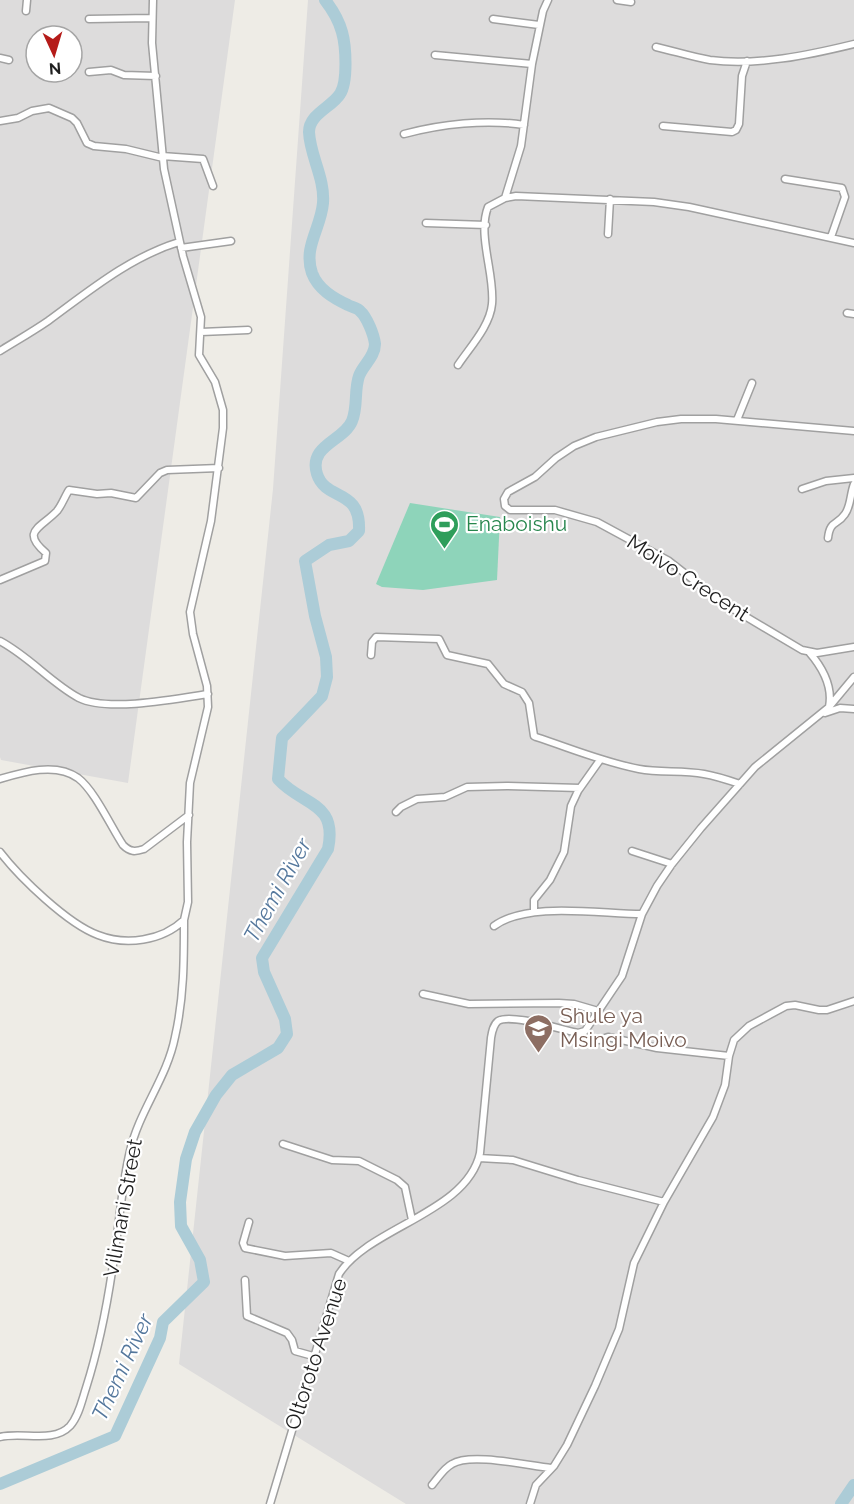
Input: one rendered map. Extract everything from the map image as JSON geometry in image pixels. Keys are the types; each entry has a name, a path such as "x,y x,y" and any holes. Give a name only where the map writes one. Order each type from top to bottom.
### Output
{"street":[{"path":"26,11 27,0"},
{"path":"0,641 18,651 78,697 90,702 128,703 208,694 190,612 210,529 219,468 223,410 215,382 199,355 200,309 180,245 163,157 151,18 153,0"},
{"path":"505,198 521,146 539,25 548,0"},
{"path":"617,0 631,2"},
{"path":"88,19 151,18"},
{"path":"493,19 539,25"},
{"path":"656,47 709,59 747,61 809,55 854,44"},
{"path":"435,55 532,64"},
{"path":"0,58 9,60"},
{"path":"663,126 732,132 736,130 739,124 742,76 747,61"},
{"path":"89,72 111,70 124,75 156,76"},
{"path":"0,121 49,108 77,123 84,139 90,145 126,149 163,157 204,159 213,186"},
{"path":"404,134 438,127 490,122 524,125"},
{"path":"784,178 842,188 845,197 831,237"},
{"path":"458,365 489,316 492,304 486,225 488,207 505,198 516,196 654,202 689,207 854,243"},
{"path":"608,234 610,200"},
{"path":"426,223 486,225"},
{"path":"0,351 48,321 102,281 158,250 180,245 231,241"},
{"path":"201,332 248,330"},
{"path":"736,420 752,383"},
{"name":"Moivo Crecent","path":"809,652 723,603 669,561 597,522 568,512 542,509 510,510 505,506 504,499 508,492 535,477 556,458 574,447 596,437 625,429 681,419 736,420 854,431"},
{"path":"0,580 45,561 46,553 36,544 33,538 34,531 57,511 69,490 96,494 111,493 136,498 160,473 167,470 219,468"},
{"path":"802,489 826,481 854,478"},
{"path":"828,538 833,523 846,513 854,484"},
{"path":"371,655 372,642 376,637 439,639 447,655 488,664 504,684 522,692 529,703 536,737 562,744 600,760 642,770 702,773 740,784"},
{"path":"809,652 854,647"},
{"path":"809,652 822,671 830,691 829,707"},
{"name":"Oltoroto Avenue","path":"270,1504 339,1274 349,1261 462,1186 472,1174 478,1158 491,1038 496,1023 501,1020 516,1020 582,1033 588,1028 625,970 632,940 642,914 672,864 740,784 766,758 829,707 854,677"},
{"name":"Vilimani Street","path":"0,1437 58,1434 72,1424 97,1349 133,1138 139,1121 163,1075 175,1040 183,990 184,920 188,902 190,783 204,728 208,694"},
{"path":"821,714 840,708 854,709"},
{"path":"534,912 534,900 550,880 564,852 569,813 580,788 600,760"},
{"path":"0,779 37,770 65,772 79,779 88,789 123,845 131,851 144,849 189,815"},
{"path":"396,812 417,799 445,797 467,787 580,788"},
{"path":"632,851 672,864"},
{"path":"0,852 54,906 96,935 117,940 151,938 165,933 184,920"},
{"path":"494,926 507,918 534,912 642,914"},
{"path":"423,994 470,1004 559,1003 574,1004 598,1011"},
{"path":"530,1504 533,1491 551,1468 574,1431 615,1340 634,1263 664,1202 713,1117 725,1084 734,1040 750,1026 778,1009 795,1005 827,1010 854,1001"},
{"path":"599,1040 608,1037 657,1048 729,1056"},
{"path":"283,1144 332,1160 359,1161 397,1180 405,1187 412,1220"},
{"path":"478,1158 513,1160 578,1180 664,1202"},
{"path":"249,1222 243,1243 244,1248 285,1256 330,1253 349,1261"},
{"path":"245,1280 247,1316 287,1333 295,1351 313,1356"},
{"path":"432,1485 451,1464 458,1461 503,1460 551,1468"}],"shaded area":[{"path":"0,0 235,0 128,783 1,760"},
{"path":"308,0 854,0 854,1504 406,1504 179,1364 273,489"}],"green space":[{"name":"Enaboishu","path":"410,503 500,517 497,580 423,590 382,587 376,584"}],"waterway":[{"name":"Themi River","path":"0,1484 115,1436 160,1338 163,1322 204,1282 200,1260 181,1226 180,1202 186,1159 195,1132 216,1095 232,1075 278,1048 287,1034 285,1019 264,972 262,958 328,849 330,833 323,813 278,779 282,738 322,696 327,677 326,657 315,616 305,561 329,545 349,541 359,531 355,507 321,483 316,464 322,450 342,434 352,421 359,376 373,353 375,344 370,326 363,314 322,288 315,279 310,264 311,246 323,203 320,176 310,141 310,126 317,115 340,94 345,73 342,32 325,0"},
{"path":"841,1504 854,1485"}],"place":[{"name":"Enaboishu","path":"445,550"},
{"name":"Shule ya Msingi Moivo","path":"539,1054"}]}
